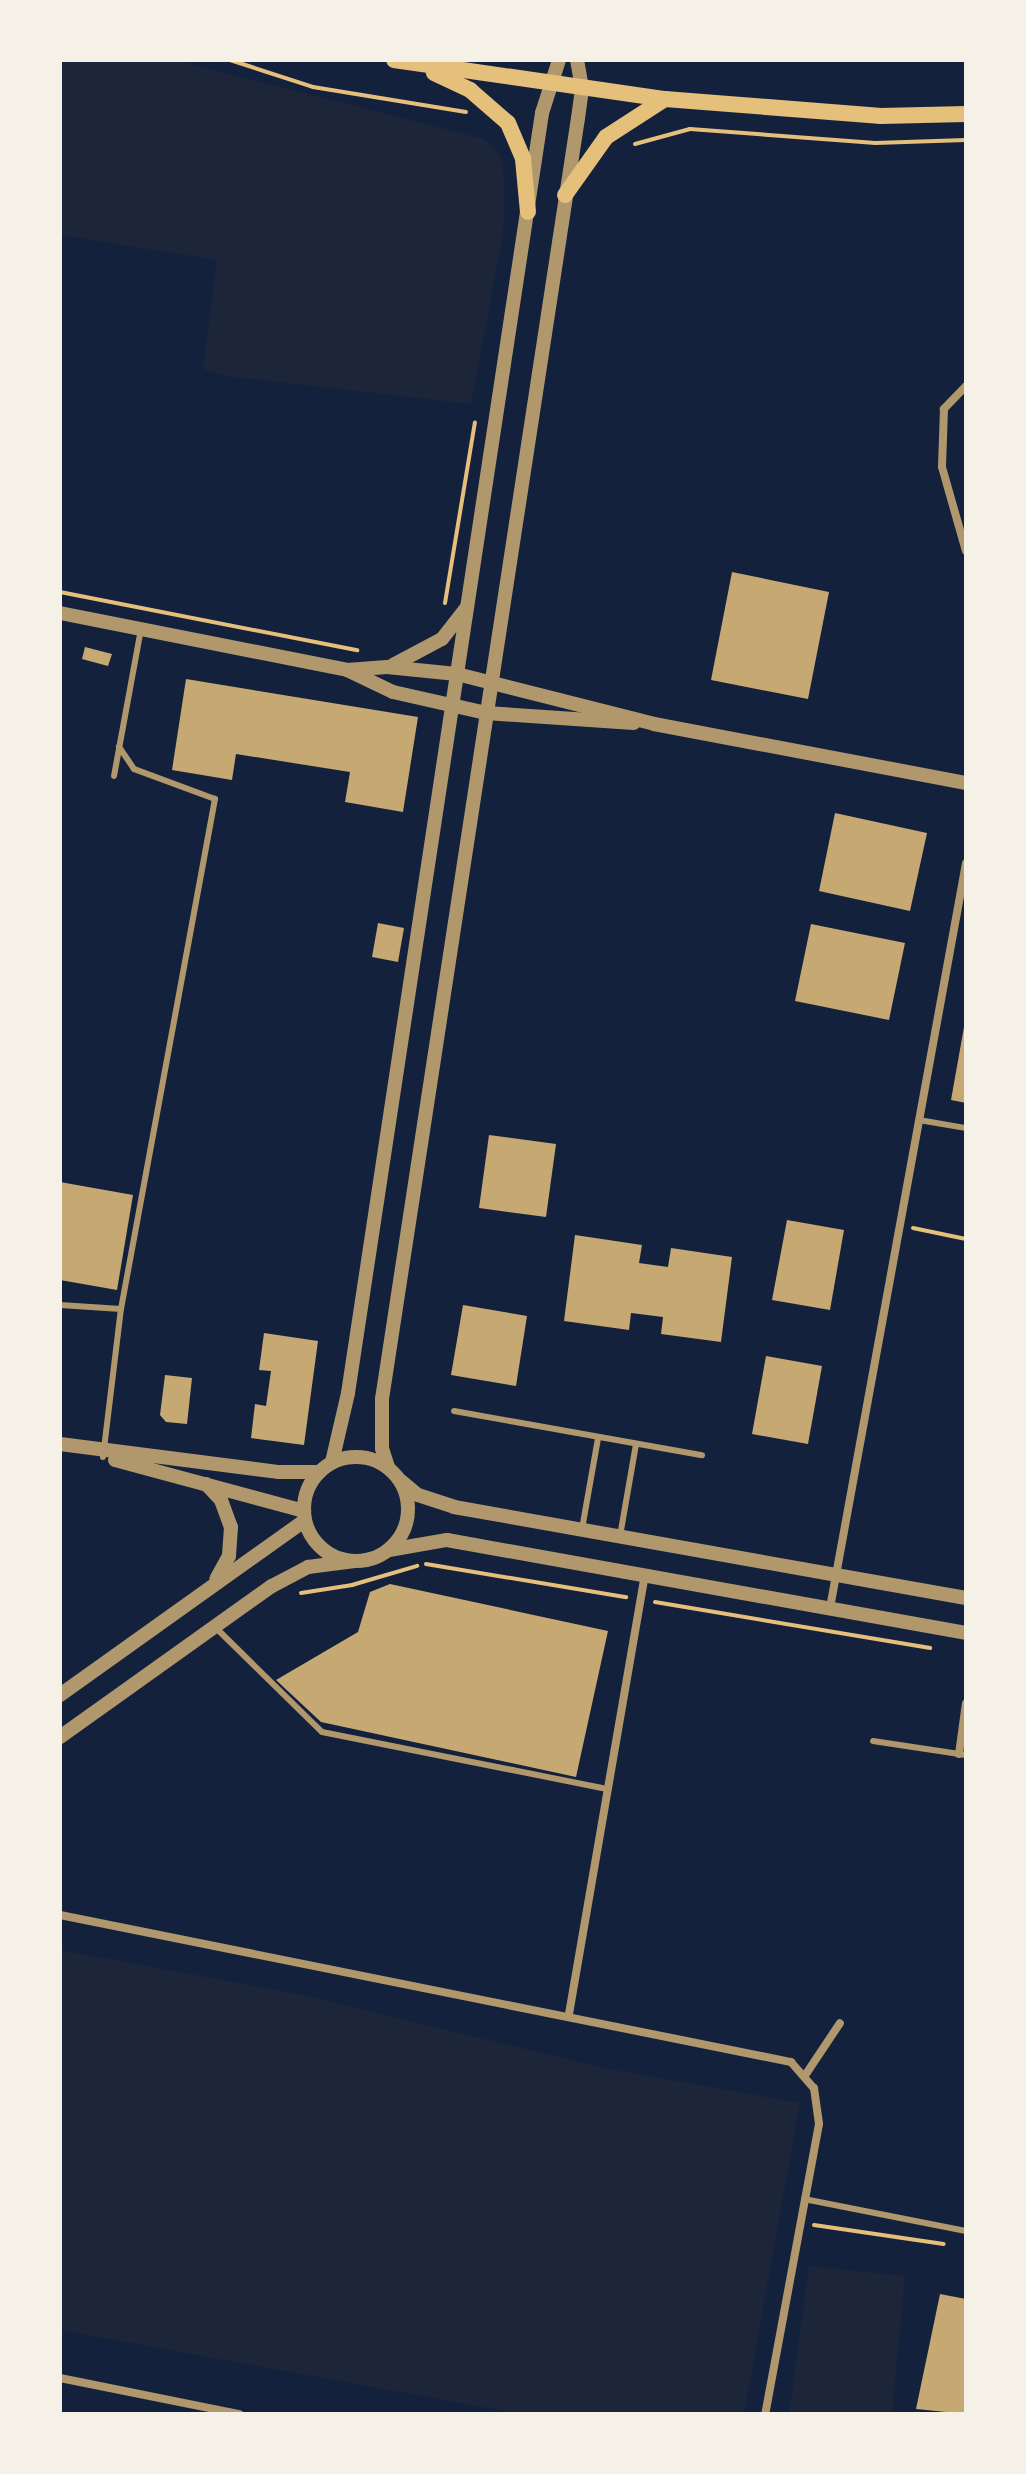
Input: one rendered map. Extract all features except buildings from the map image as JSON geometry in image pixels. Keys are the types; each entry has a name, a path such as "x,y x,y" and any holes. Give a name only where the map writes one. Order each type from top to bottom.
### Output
{"main road":[{"path":"400,62 665,99 881,116 966,114"},
{"path":"400,62 470,90 508,123 523,159 528,212"},
{"path":"565,195 606,137 665,99"}],"street":[{"path":"332,1462 348,1393 548,83 559,60"},
{"path":"388,1467 382,1448 382,1399 582,88 577,60"},
{"path":"966,386 944,409 942,467 966,551"},
{"path":"387,667 433,646 468,605"},
{"path":"60,613 347,670 393,692 486,713 546,721 654,724"},
{"path":"347,670 387,667 491,680 654,724 966,783"},
{"path":"830,1608 966,863"},
{"path":"60,1444 205,1483 304,1515 323,1549 355,1561"},
{"path":"103,1454 279,1472 319,1472"},
{"path":"60,1695 209,1589 304,1515 319,1472 332,1462 361,1456 388,1467 400,1480 432,1501 966,1598"},
{"path":"389,1550 400,1538 408,1509 400,1480"},
{"path":"205,1483 228,1513 231,1543 223,1569 209,1589"},
{"path":"60,1737 295,1573 355,1561 389,1550 447,1540 966,1633"},
{"path":"569,2014 645,1576"},
{"path":"962,1755 966,1703"},
{"path":"60,1915 769,2055 806,2074 819,2124 765,2414"},
{"path":"806,2074 840,2023"},
{"path":"60,2378 239,2414"}],"lane":[{"path":"114,776 141,629"},
{"path":"103,1454 121,1309 215,799 134,769 119,747"},
{"path":"919,1120 966,1128"},
{"path":"60,1305 121,1309"},
{"path":"454,1411 702,1455"},
{"path":"582,1530 598,1438"},
{"path":"620,1536 636,1444"},
{"path":"215,1627 322,1732 608,1789"},
{"path":"873,1741 962,1755"},
{"path":"804,2199 966,2231"}],"path":[{"path":"441,614 470,435 480,407"},
{"path":"60,592 366,651"},
{"path":"900,1226 966,1239"},
{"path":"292,1594 352,1585 425,1564 935,1648"},
{"path":"800,2223 951,2245"}],"shaded area":[{"path":"60,60 174,60 484,139 501,156 505,190 503,234 471,404 225,376 203,369 217,260 60,235"},
{"path":"60,1950 308,1996 603,2068 800,2103 744,2414 521,2414 60,2330"},
{"path":"809,2266 905,2276 892,2414 789,2414"}]}
